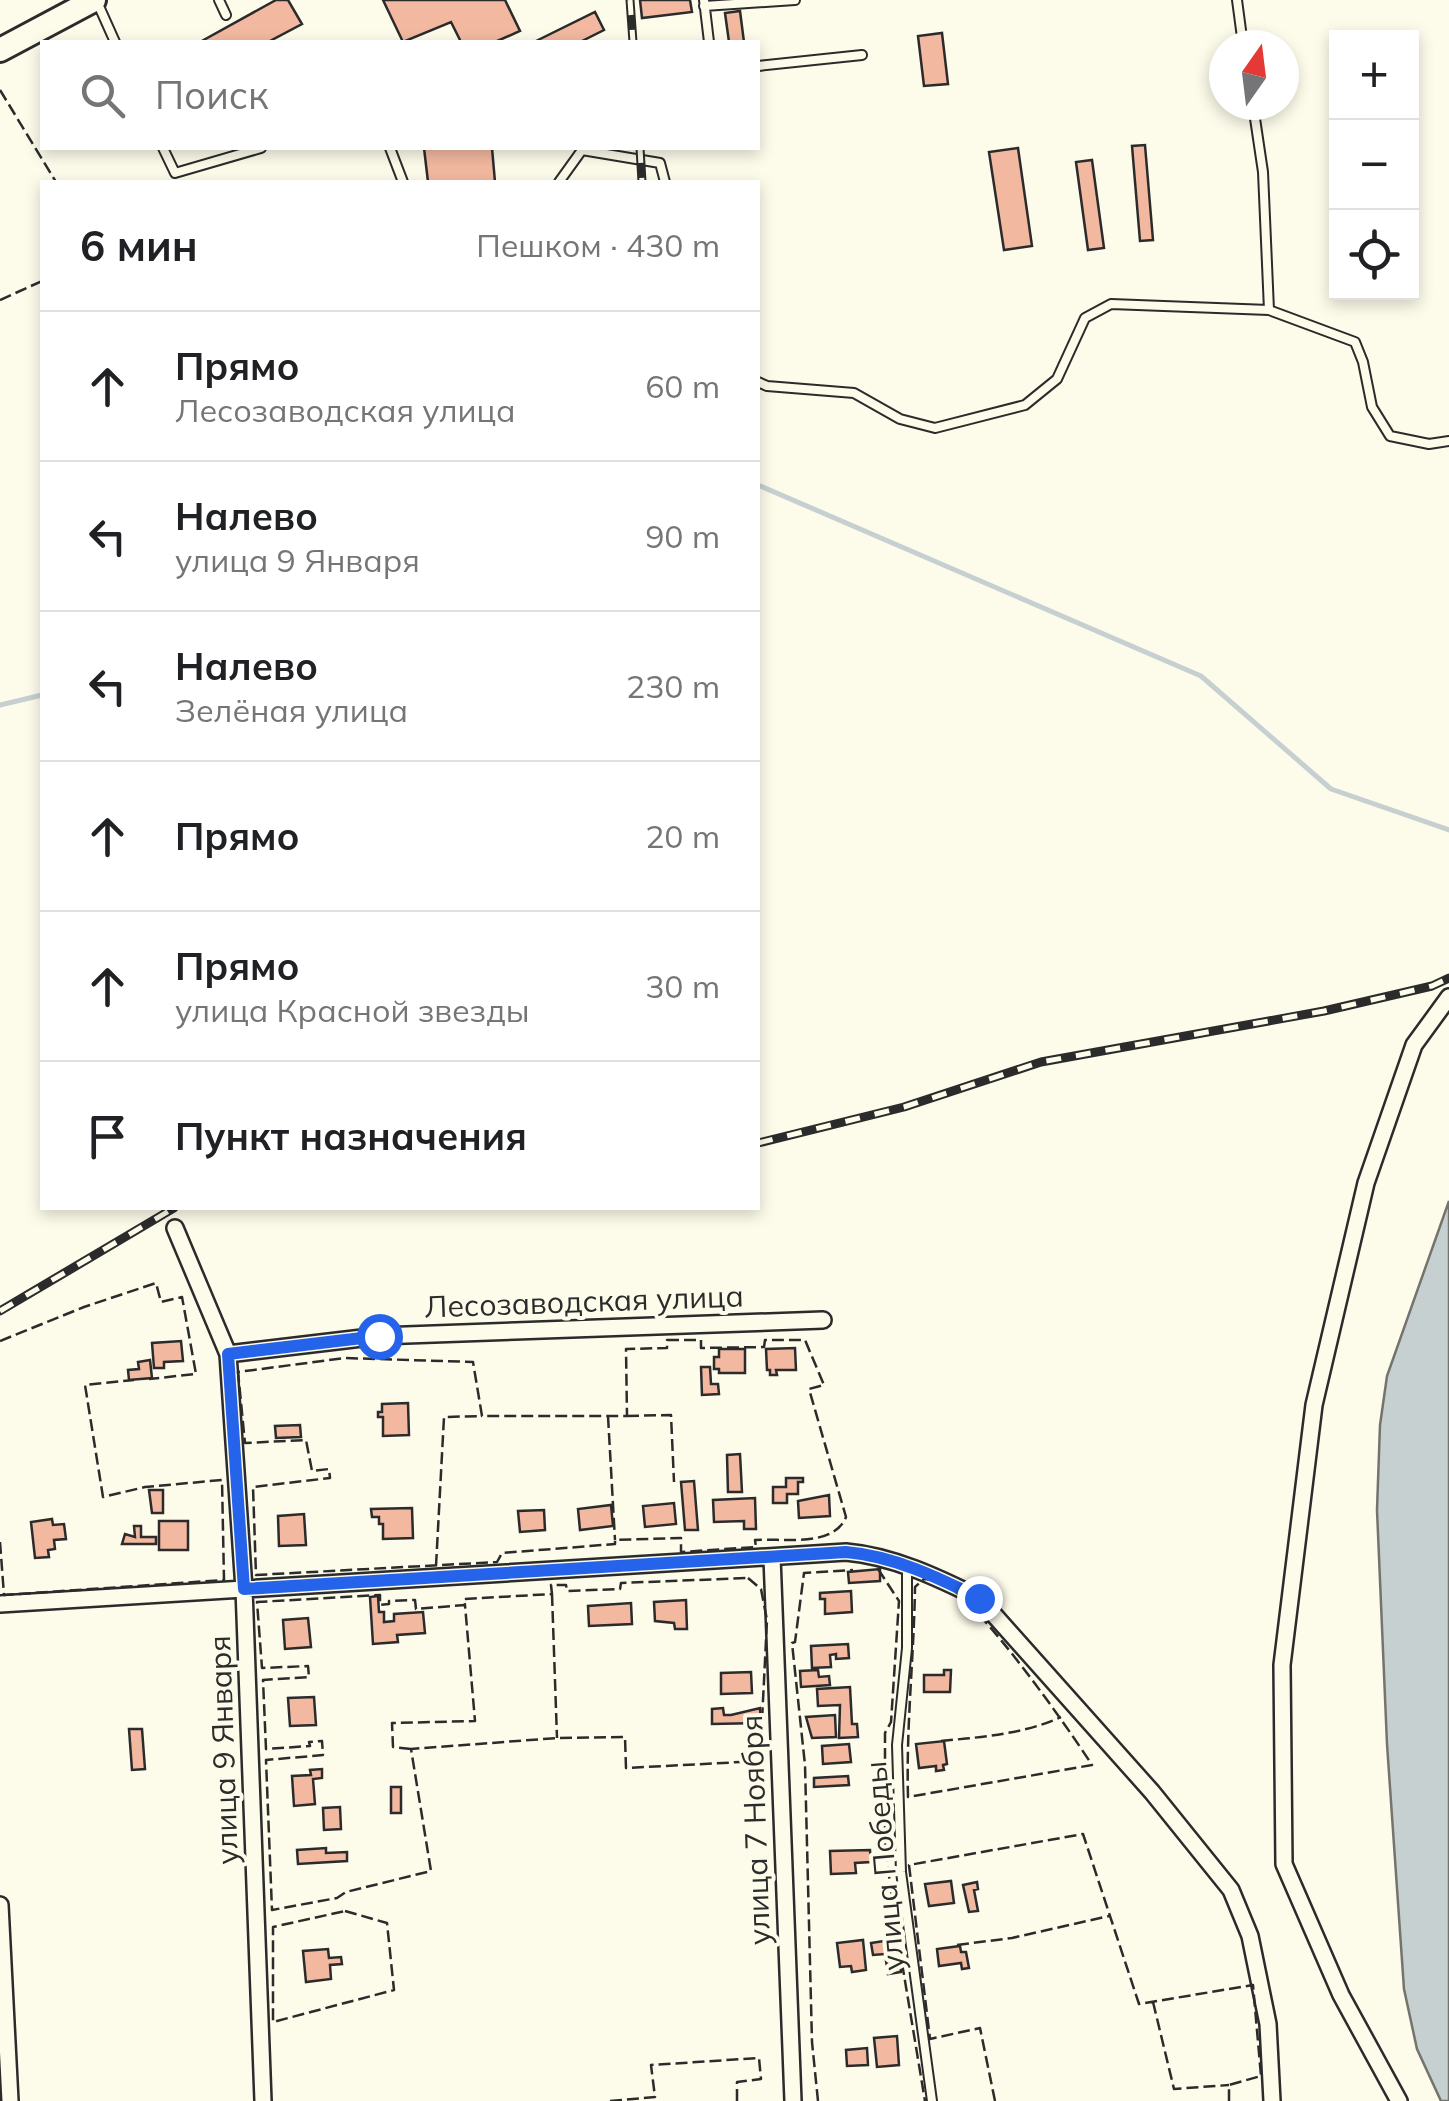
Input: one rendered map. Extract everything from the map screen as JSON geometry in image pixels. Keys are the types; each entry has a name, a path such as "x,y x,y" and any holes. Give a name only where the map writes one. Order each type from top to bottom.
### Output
{"street":[{"path":"0,50 95,0"},
{"path":"1399,2101 1341,1994 1284,1864 1282,1665 1314,1405 1366,1183 1414,1045 1449,997"},
{"name":"улица 9 Января","path":"175,1228 228,1354 244,1589 263,2101"},
{"name":"Лесозаводская улица","path":"228,1354 379,1336 822,1320"},
{"path":"0,1604 846,1552 872,1554 944,1580 979,1598 1152,1792 1230,1890 1250,1936 1268,2024 1272,2101"},
{"name":"улица 7 Ноября","path":"772,1557 794,2101"},
{"path":"0,1905 10,2101"}],"lane":[{"path":"95,0 114,40"},
{"path":"219,0 226,15"},
{"path":"709,40 704,3 794,0"},
{"path":"1237,0 1242,30"},
{"path":"760,66 862,55"},
{"path":"1254,120 1263,172 1269,310"},
{"path":"163,150 176,178 255,150"},
{"path":"391,150 402,180"},
{"path":"560,180 582,150 660,163 664,180"},
{"path":"760,383 854,393 900,419 935,428 1025,405 1057,378 1086,318 1111,304 1269,310 1355,342 1364,362 1372,407 1390,436 1430,444 1449,442"},
{"name":"улица Победы","path":"907,1567 906,1648 897,1745 901,1872 932,2101"}],"shaded area":[{"path":"1449,1201 1449,2101 1441,2101 1417,2049 1404,1989 1387,1744 1377,1510 1380,1425 1387,1376"}],"building":[{"path":"276,0 288,0 302,24 272,40 204,40"},
{"path":"383,0 505,0 520,31 500,40 460,40 451,22 402,40"},
{"path":"640,0 690,0 692,12 642,18"},
{"path":"740,11 744,40 729,40 725,13"},
{"path":"595,12 604,30 584,40 538,40"},
{"path":"942,33 948,84 924,86 918,36"},
{"path":"1145,145 1153,240 1140,241 1132,146"},
{"path":"1018,148 1032,246 1004,250 989,152"},
{"path":"424,150 492,150 495,180 428,180"},
{"path":"1092,160 1104,248 1088,250 1076,162"},
{"path":"181,1341 183,1361 164,1362 164,1368 154,1368 152,1343"},
{"path":"795,1348 796,1370 776,1370 777,1375 770,1375 766,1349"},
{"path":"719,1349 745,1349 745,1373 719,1373 719,1369 714,1369"},
{"path":"150,1360 152,1378 129,1380 128,1370 139,1369 138,1362"},
{"path":"701,1367 710,1367 711,1384 718,1384 719,1394 702,1395"},
{"path":"408,1403 409,1435 383,1436 383,1417 378,1417 382,1404"},
{"path":"300,1425 301,1437 276,1438 275,1426"},
{"path":"740,1454 742,1492 728,1492 727,1455"},
{"path":"786,1478 803,1478 803,1482 798,1482 798,1494 787,1494 787,1503 773,1503 773,1487 786,1487"},
{"path":"694,1481 698,1530 685,1530 681,1482"},
{"path":"149,1490 163,1490 163,1513 152,1513"},
{"path":"829,1495 830,1516 799,1518 798,1501"},
{"path":"755,1498 756,1529 744,1529 744,1521 714,1522 713,1500"},
{"path":"674,1503 676,1524 645,1527 643,1506"},
{"path":"611,1505 613,1526 580,1530 578,1509"},
{"path":"412,1508 413,1538 383,1539 383,1524 379,1524 379,1517 372,1517 371,1509"},
{"path":"544,1510 545,1530 520,1532 518,1511"},
{"path":"304,1514 306,1545 279,1546 278,1516"},
{"path":"52,1519 53,1525 64,1524 66,1539 54,1540 55,1549 48,1550 49,1557 35,1558 31,1522"},
{"path":"159,1521 188,1521 188,1550 159,1550"},
{"path":"134,1526 141,1526 141,1537 156,1537 156,1544 122,1544 125,1534 135,1537"},
{"path":"880,1569 880,1581 849,1583 848,1572"},
{"path":"851,1591 852,1612 825,1614 825,1599 820,1599 820,1593"},
{"path":"378,1596 384,1622 394,1621 394,1614 423,1612 425,1633 397,1635 398,1642 373,1644 370,1597"},
{"path":"686,1600 687,1629 655,1621 654,1602"},
{"path":"631,1603 632,1624 589,1626 588,1606"},
{"path":"308,1618 311,1647 285,1649 283,1620"},
{"path":"848,1644 849,1658 836,1659 836,1654 830,1655 831,1667 812,1668 811,1646"},
{"path":"818,1670 819,1677 829,1676 830,1685 801,1687 800,1671"},
{"path":"944,1670 951,1670 950,1692 924,1692 924,1675 944,1675"},
{"path":"751,1672 752,1693 721,1694 721,1673"},
{"path":"850,1687 852,1724 857,1724 858,1737 839,1738 840,1705 818,1706 817,1689"},
{"path":"314,1697 316,1725 290,1726 288,1698"},
{"path":"723,1708 724,1715 731,1715 760,1708 761,1723 712,1724 712,1709"},
{"path":"835,1715 836,1737 812,1738 806,1717"},
{"path":"129,1729 142,1729 145,1769 132,1770"},
{"path":"944,1741 944,1770 936,1771 936,1766 919,1768 916,1744"},
{"path":"849,1744 851,1762 823,1764 822,1746"},
{"path":"322,1769 322,1778 313,1779 315,1804 294,1806 292,1776 311,1775 310,1770"},
{"path":"848,1776 849,1785 814,1787 814,1778"},
{"path":"391,1787 401,1787 401,1813 391,1813"},
{"path":"340,1807 341,1829 324,1830 323,1808"},
{"path":"326,1848 326,1853 347,1852 347,1861 298,1864 297,1850"},
{"path":"870,1850 871,1862 855,1863 856,1873 831,1874 830,1851"},
{"path":"951,1881 954,1903 929,1906 925,1884"},
{"path":"977,1882 978,1889 974,1890 978,1911 969,1912 963,1885"},
{"path":"897,1939 901,1972 888,1974 885,1954 873,1955 871,1943"},
{"path":"863,1940 866,1970 852,1972 851,1966 840,1967 837,1943"},
{"path":"960,1946 961,1952 966,1952 969,1968 962,1969 961,1963 939,1966 937,1949"},
{"path":"328,1949 329,1958 341,1957 342,1964 330,1965 331,1979 306,1982 303,1951"},
{"path":"897,2036 899,2065 877,2067 874,2038"},
{"path":"867,2048 868,2065 847,2066 846,2050"}],"waterway":[{"path":"760,486 1201,676 1331,789 1449,830"},
{"path":"0,705 40,695"}],"railway":[{"path":"630,0 633,40"},
{"path":"640,150 642,180"},
{"path":"760,1143 904,1107 1041,1062 1324,1011 1432,986 1449,978"},
{"path":"0,1311 171,1210"}],"fence":[{"path":"0,90 55,180"},
{"path":"0,300 40,282"},
{"path":"0,1341 156,1283 161,1302 182,1297 196,1374 149,1379"},
{"path":"667,1340 701,1340 701,1348 764,1347 765,1340 805,1340 824,1385 809,1389 846,1517 840,1527 806,1539 755,1540 756,1547 681,1552 681,1538 615,1540 615,1544 502,1553 497,1562 256,1575 253,1487 330,1478 329,1469 312,1471 306,1440 245,1443 238,1372 345,1358 473,1362 482,1416 627,1416 626,1349 667,1348 667,1340"},
{"path":"0,1542 4,1595 224,1580 222,1480 145,1487 103,1497 85,1385 134,1380"},
{"path":"627,1416 671,1415 674,1482"},
{"path":"436,1566 444,1417 482,1416"},
{"path":"608,1416 615,1540"},
{"path":"878,1569 899,1601 891,1722 885,1733 885,1846 898,1943"},
{"path":"818,2101 812,2042 805,1765 792,1643 804,1573 853,1570"},
{"path":"748,1578 761,1589 767,1620 760,1761 626,1768 625,1737 411,1749 431,1871 346,1892 337,1898 272,1910 266,1760 323,1755 322,1741 309,1742 310,1746 266,1749 263,1680 309,1677 308,1666 262,1668 257,1602 380,1595 380,1605 415,1600 416,1609 465,1605 464,1599 552,1594 551,1585 566,1585 567,1591 620,1589 621,1583 748,1578"},
{"path":"924,1579 939,1581 955,1591 997,1635 1092,1765 908,1797 915,1587 924,1579"},
{"path":"552,1594 557,1738"},
{"path":"411,1749 393,1747 392,1723 475,1721 465,1605"},
{"path":"941,1741 1018,1731 1061,1717"},
{"path":"995,2101 980,2028 930,2039 909,1865 1083,1834 1139,2004 1253,1985 1261,2076 1229,2085 1229,2101"},
{"path":"345,1911 387,1923 394,1990 273,2022 273,1927 345,1911"},
{"path":"957,1945 1012,1938 1109,1916"},
{"path":"902,1963 925,2101"},
{"path":"1153,2002 1174,2089 1229,2085"},
{"path":"610,2101 655,2097 651,2065 759,2058 761,2079 737,2082 737,2101"}],"route":[{"path":"379,1336 228,1354 244,1589 846,1552 872,1554 944,1580 979,1598"}]}
